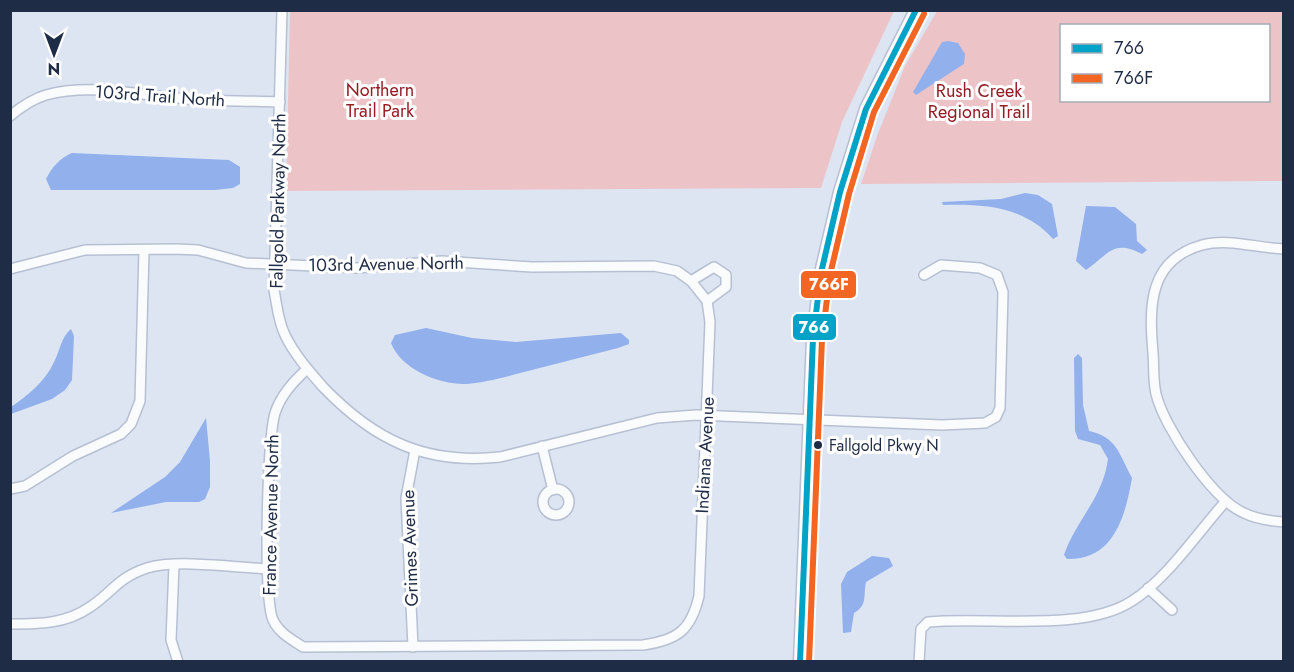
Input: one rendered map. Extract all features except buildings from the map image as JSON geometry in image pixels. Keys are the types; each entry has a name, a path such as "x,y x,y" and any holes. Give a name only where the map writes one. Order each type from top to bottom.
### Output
{"main road":[{"path":"800,662 816,309 835,211 866,109 916,10"}],"street":[{"name":"Fallgold Parkway North","path":"282,10 274,290 278,314 285,335 307,369 364,425 388,440 415,450 448,458 475,460 500,458 657,418 707,416 942,425 985,423 996,417 1000,408 1003,292 997,275 980,268 941,265 924,275"},
{"name":"103rd Trail North","path":"10,116 25,104 45,95 68,91 101,91 197,100 280,102"},
{"path":"1284,249 1217,242 1187,251 1166,268 1155,285 1150,307 1156,394 1164,412 1203,476 1226,501 1243,513 1284,522"},
{"name":"103rd Avenue North","path":"10,269 85,250 198,250 246,263 357,268 442,261 532,267 654,266 677,271 691,281"},
{"path":"10,489 25,486 73,456 111,441 131,424 140,401 144,250"},
{"path":"714,267 726,275 726,287 707,301 691,281 714,267"},
{"name":"Indiana Avenue","path":"413,647 644,645 664,642 685,630 695,615 699,596 710,322 707,301"},
{"name":"France Avenue North","path":"307,369 291,384 274,414 270,455 268,608 282,633 303,647 413,647"},
{"path":"542,446 553,490"},
{"name":"Grimes Avenue","path":"413,647 406,498 415,450"},
{"path":"919,662 921,629 928,622 1079,619 1109,612 1131,602 1148,588 1226,501"},
{"path":"174,565 171,640 178,662"},
{"path":"10,624 45,624 70,618 91,607 118,581 148,568 174,565 267,569"},
{"path":"1148,588 1172,610"}],"green space":[{"name":"Northern Trail Park","path":"290,10 894,11 842,122 821,188 286,191"},
{"name":"Rush Creek Regional Trail","path":"937,11 1283,11 1283,181 861,184 905,66"}],"water":[{"path":"942,42 958,43 965,54 964,64 916,95 913,92"},
{"path":"72,153 229,160 240,167 240,184 233,188 215,190 51,190 46,179 48,175 60,160"},
{"path":"1025,193 1038,195 1052,204 1058,236 1053,239 1042,228 1016,213 973,205 943,205 942,202 1001,199"},
{"path":"1086,206 1115,207 1136,224 1137,241 1147,250 1142,254 1118,248 1106,254 1086,270 1076,261"},
{"path":"426,328 472,338 516,342 621,333 629,340 629,344 496,379 464,384 432,378 412,367 396,352 391,343 395,335"},
{"path":"71,329 74,336 72,380 65,390 52,399 11,414 11,407 30,393 46,376 65,336"},
{"path":"1078,354 1082,358 1083,405 1089,431 1111,442 1132,478 1121,521 1106,544 1096,552 1083,557 1067,559 1064,555 1069,542 1101,486 1108,459 1100,445 1078,439 1075,431 1074,358"},
{"path":"206,418 210,487 205,499 199,502 166,502 111,513 165,477 180,462"},
{"path":"872,556 889,558 893,566 866,582 864,600 861,607 854,613 851,632 843,633 841,584 847,572"}],"transit line":[{"name":"766","path":"800,662 813,338 821,273 840,192 866,109 916,10"},
{"name":"766F","path":"809,662 822,339 830,275 849,194 874,112 924,14"}],"place":[{"name":"Fallgold Pkwy N","path":"818,445"}]}
